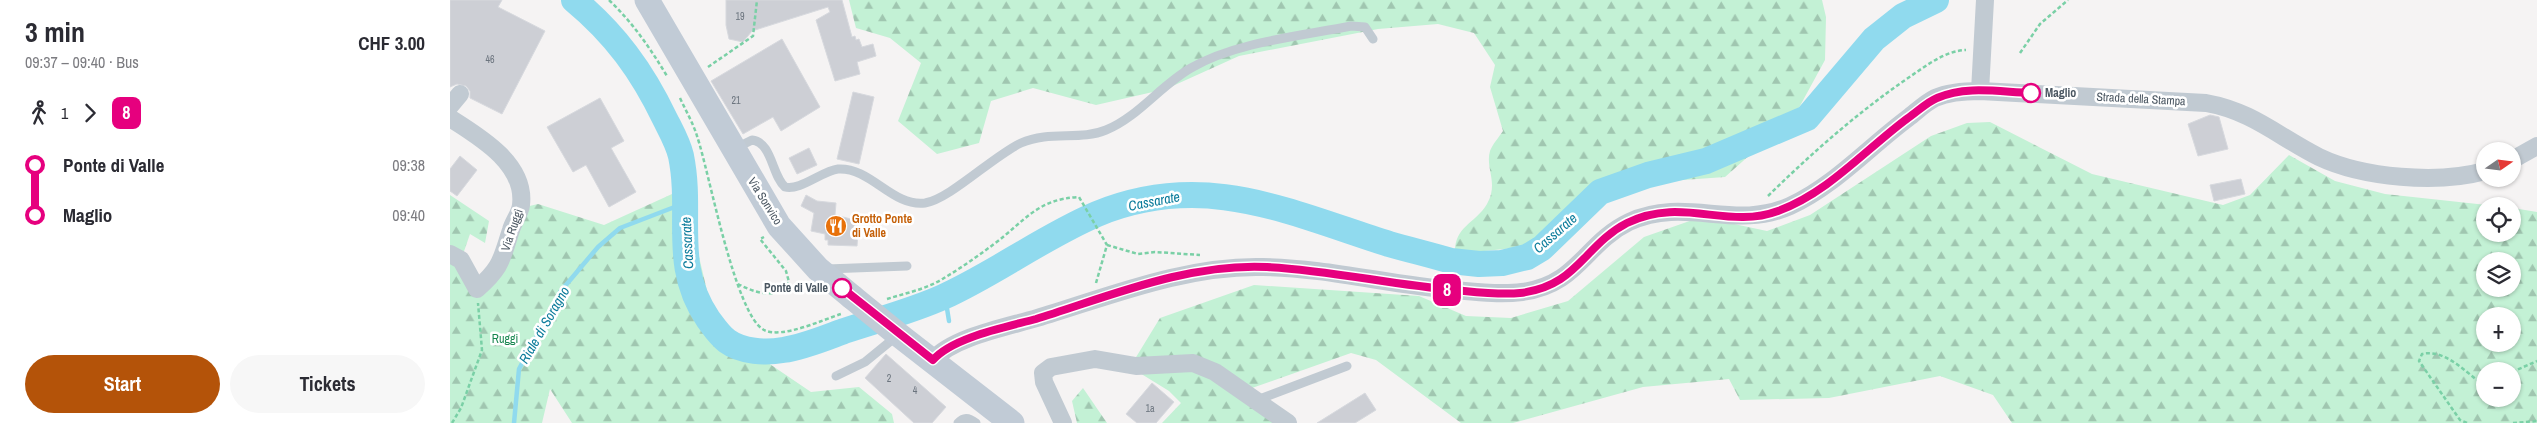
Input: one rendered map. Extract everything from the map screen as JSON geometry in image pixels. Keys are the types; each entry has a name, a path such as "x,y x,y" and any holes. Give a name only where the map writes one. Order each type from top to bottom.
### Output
{"street":[{"name":"Via Sonvico","path":"647,0 680,85 734,149 779,226 818,269 1012,423"},
{"path":"1980,91 1985,2"},
{"name":"Strada della Stampa","path":"933,360 940,352 986,334 1184,275 1233,268 1283,268 1409,286 1478,292 1509,293 1533,291 1563,279 1613,232 1647,215 1684,211 1751,217 1777,212 1791,206 1820,189 1880,138 1935,98 1957,92 1980,91 2206,103 2224,106 2252,116 2320,157 2357,170 2434,177 2476,173"},
{"name":"Via Ruggì","path":"450,118 493,148 511,168 522,187 521,208 511,228 503,255 494,274 477,289"},
{"path":"2521,155 2537,146"},
{"path":"450,254 461,260 477,289"},
{"path":"1063,423 1044,382 1043,373 1051,367 1095,359 1136,366 1193,363 1215,372 1288,423"}],"lane":[{"path":"734,149 752,140 760,143 767,150 782,184 789,188 830,171 845,170 865,176 910,202 926,202 942,196 997,156 1029,139 1051,135 1091,134 1114,126 1179,75 1210,59 1250,47 1351,26 1365,27 1373,39"},
{"path":"818,269 907,266"},
{"path":"836,376 865,362 897,333"},
{"path":"1257,400 1347,366"},
{"path":"958,423 964,418 969,418 976,423"}],"path":[{"path":"609,0 628,18 680,85 698,138 707,177 738,284 752,318 765,331 773,332"},
{"path":"680,85 753,36 757,0"},
{"path":"2020,53 2040,24 2068,0"},
{"path":"1762,201 1841,127 1905,80 1950,53 1964,50 1983,52"},
{"path":"926,287 942,280 995,243 1030,212 1048,202 1064,198 1079,198 1100,235"},
{"path":"738,284 752,292 766,294 786,287 790,278 760,239 779,226"},
{"path":"1107,244 1138,254 1155,252 1202,255"},
{"path":"452,423 461,408 482,350 477,289"},
{"path":"2467,423 2460,420 2418,361 2422,354 2429,352 2450,359 2476,379"},
{"path":"2521,368 2537,361"},
{"path":"2513,423 2537,421"}],"green space":[{"path":"849,0 1822,0 1826,17 1825,60 1795,115 1725,177 1669,181 1610,192 1544,245 1455,254 1461,231 1487,204 1492,189 1489,164 1490,151 1503,131 1490,87 1495,65 1474,33 1438,24 1378,29 1239,56 1166,89 1096,105 1033,88 991,101 979,143 937,154 898,121 921,63 890,38 856,28"},
{"path":"1990,122 2092,174 2223,205 2250,195 2289,155 2335,181 2385,194 2476,204 2476,242 2521,242 2521,209 2537,212 2537,423 2012,423 1993,395 1940,376 1829,398 1740,400 1729,379 1643,387 1513,423 1461,423 1376,360 1351,353 1252,388 1279,423 1162,423 1181,403 1169,391 1130,367 1160,318 1254,285 1419,296 1466,316 1511,318 1568,301 1644,237 1701,217 1767,231 1810,215 1931,136 1967,123"},
{"name":"Ruggi","path":"683,189 709,299 740,344 811,392 859,387 892,414 894,423 572,423 550,389 542,423 450,423 450,195 489,221 485,243 470,234 461,260 477,289 521,208 538,204 604,225"},
{"path":"1083,388 1107,423 1077,423 1072,401"}],"building":[{"path":"450,0 502,0 498,7 545,31 502,114 470,98 470,91 466,86 457,84 450,87"},
{"path":"726,0 842,0 852,37 855,36 856,40 859,39 862,47 873,44 876,56 857,62 860,74 835,81 816,20 830,12 828,7 752,31 743,42 729,39 726,25"},
{"path":"782,39 820,107 781,131 773,117 743,134 711,81"},
{"path":"853,92 874,97 859,164 837,159"},
{"path":"600,98 624,141 611,148 636,192 609,207 586,165 573,172 547,127"},
{"path":"2210,115 2219,117 2228,149 2198,156 2188,124"},
{"path":"809,148 817,165 797,174 789,158"},
{"path":"460,156 477,170 457,196 450,191 450,169"},
{"path":"2241,179 2245,194 2214,201 2210,185"},
{"name":"Grotto Ponte di Valle","path":"806,195 817,201 836,203 835,215 859,221 857,246 828,245 828,240 825,240 825,234 811,231 814,213 801,206"},
{"path":"886,354 946,407 932,423 914,423 865,378"},
{"path":"1152,383 1174,402 1156,423 1137,423 1126,414"},
{"path":"1365,393 1376,410 1355,423 1317,423"}],"waterway":[{"name":"Cassarate","path":"574,0 615,40 637,69 676,142 681,156 684,178 686,259 697,299 719,334 733,345 754,351 776,351 807,345 907,311 963,287 1058,233 1097,214 1136,201 1174,196 1210,196 1245,200 1451,261 1479,264 1502,263 1527,257 1542,248 1600,192 1648,175 1706,161 1807,118 1874,39 1903,16 1936,0"},
{"name":"Riale di Soragno","path":"514,423 519,369 560,292 598,247 620,228 685,203"},
{"path":"945,296 949,321"}],"bus line":[{"name":"8","path":"842,288 895,332 933,360 940,352 986,334 1184,275 1233,268 1283,268 1409,286 1478,292 1521,293 1543,288 1563,279 1575,270 1613,232 1647,215 1658,212 1684,211 1751,217 1777,212 1791,206 1820,189 1880,138 1935,98 1968,91 2031,93"}],"place":[{"name":"Maglio","path":"2031,93"},
{"name":"Grotto Ponte di Valle","path":"836,226"},
{"name":"Ponte di Valle","path":"842,288"}]}
